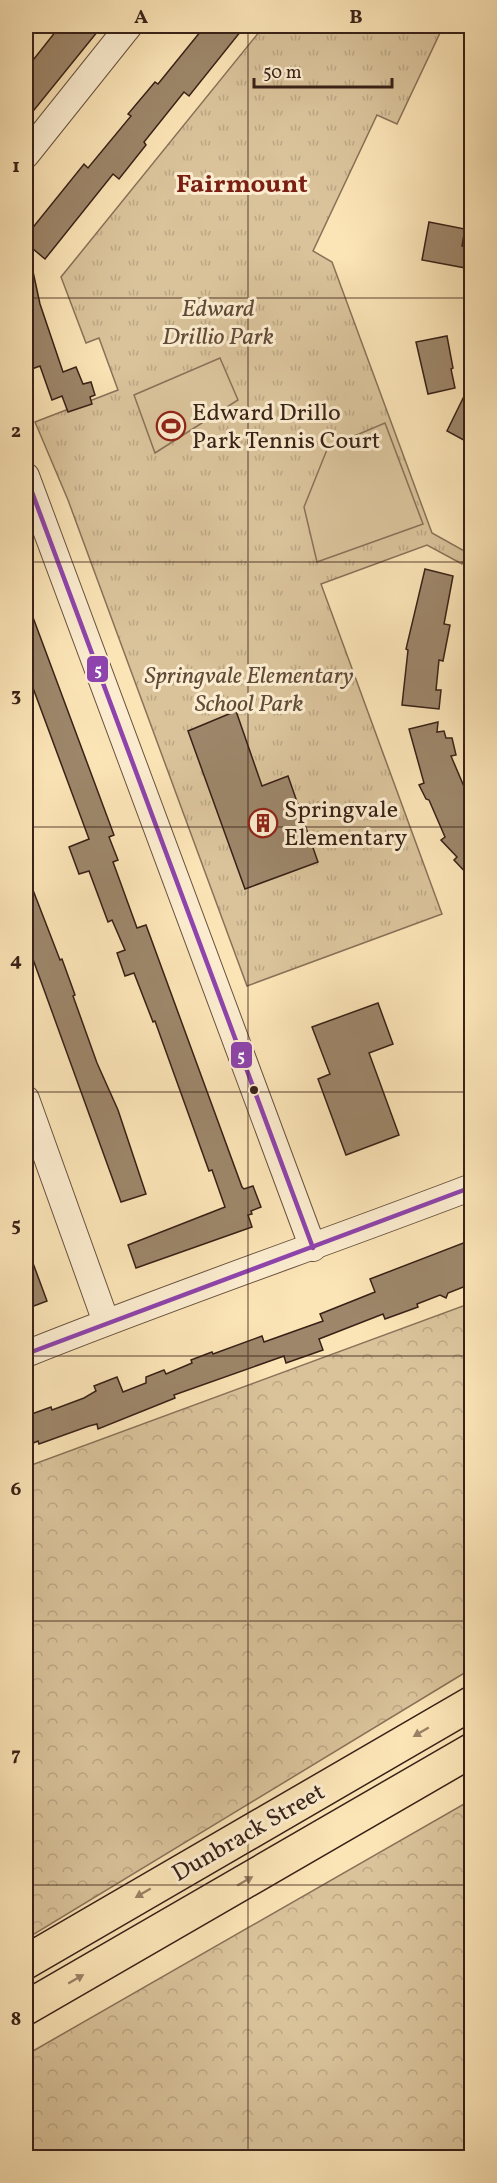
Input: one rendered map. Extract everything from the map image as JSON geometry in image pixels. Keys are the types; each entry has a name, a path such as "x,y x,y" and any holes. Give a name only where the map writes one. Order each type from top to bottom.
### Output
{"main road":[{"name":"Dunbrack Street","path":"26,1962 471,1703"},
{"name":"Dunbrack Street","path":"26,2008 471,1750"}],"street":[{"path":"26,155 129,26"},
{"path":"26,476 313,1248"},
{"path":"26,1099 106,1322"},
{"path":"26,1354 106,1322 313,1248 471,1188"}],"green space":[{"path":"264,26 447,26 440,33 397,124 377,115 313,251 332,262 432,533 468,553 462,564 427,545 321,584 442,914 247,986 68,500 35,422 118,390 99,338 86,343 61,277"},
{"name":"Edward Drillo Park Tennis Court","path":"220,358 238,400 155,453 134,395"},
{"path":"385,423 423,524 317,562 304,507 328,447"},
{"path":"471,1303 471,1669 26,1939 26,1467"},
{"path":"471,1800 471,2157 26,2157 26,2055"}],"building":[{"path":"60,26 102,26 26,120 26,69"},
{"path":"205,26 245,26 189,96 184,92 144,142 146,145 119,179 113,174 45,259 26,243 26,236 84,164 88,168 131,116 128,114 155,82 158,84"},
{"path":"429,222 465,229 462,246 471,248 471,269 422,260"},
{"path":"32,267 40,304 63,372 76,367 83,384 91,382 95,395 90,397 92,404 68,412 62,396 52,400 40,366 29,370 26,361 26,268"},
{"path":"447,336 455,388 428,394 416,342"},
{"path":"471,382 471,444 447,431"},
{"path":"425,569 453,576 444,624 450,625 443,661 439,660 436,690 441,690 439,709 402,705 408,650 406,649"},
{"path":"26,604 28,604 114,835 109,837 118,860 113,862 137,928 146,925 242,1187 244,1189 253,1186 261,1207 251,1211 252,1214 248,1215 252,1227 136,1268 128,1245 225,1207 212,1170 209,1171 155,1021 153,1022 134,973 125,976 117,953 125,950 112,920 108,922 89,871 79,874 69,847 89,839 26,669"},
{"name":"Springvale Elementary","path":"236,711 262,786 288,776 318,862 245,889 188,731"},
{"path":"438,722 437,732 444,731 446,738 452,738 456,755 451,756 471,803 471,878 454,860 457,857 441,840 445,837 429,800 426,799 419,785 424,783 409,729"},
{"path":"26,872 60,960 62,959 75,995 73,996 97,1063 118,1110 146,1194 121,1202 26,940"},
{"path":"378,1003 393,1044 369,1053 399,1135 346,1155 318,1079 330,1074 312,1027"},
{"path":"471,1240 471,1284 448,1293 446,1298 440,1295 417,1304 418,1307 385,1319 383,1314 319,1339 323,1350 286,1363 284,1356 174,1395 175,1398 98,1429 97,1424 39,1444 38,1441 26,1446 26,1416 51,1407 52,1410 84,1398 96,1391 94,1386 117,1377 123,1392 146,1383 146,1377 164,1370 166,1374 192,1363 191,1360 212,1352 213,1354 262,1336 264,1342 323,1321 320,1314 375,1292 370,1279"},
{"path":"26,1248 47,1301 26,1309"}],"transit line":[{"name":"5","path":"26,476 313,1248"},
{"name":"5","path":"26,1354 472,1187"}],"place":[{"name":"Edward Drillo Park Tennis Court","path":"171,426"},
{"name":"Springvale Elementary","path":"263,823"}],"district":[{"name":"Fairmount","path":"242,183"}],"park label":[{"name":"Edward Drillio Park","path":"218,322"},
{"name":"Springvale Elementary School Park","path":"249,689"}]}
